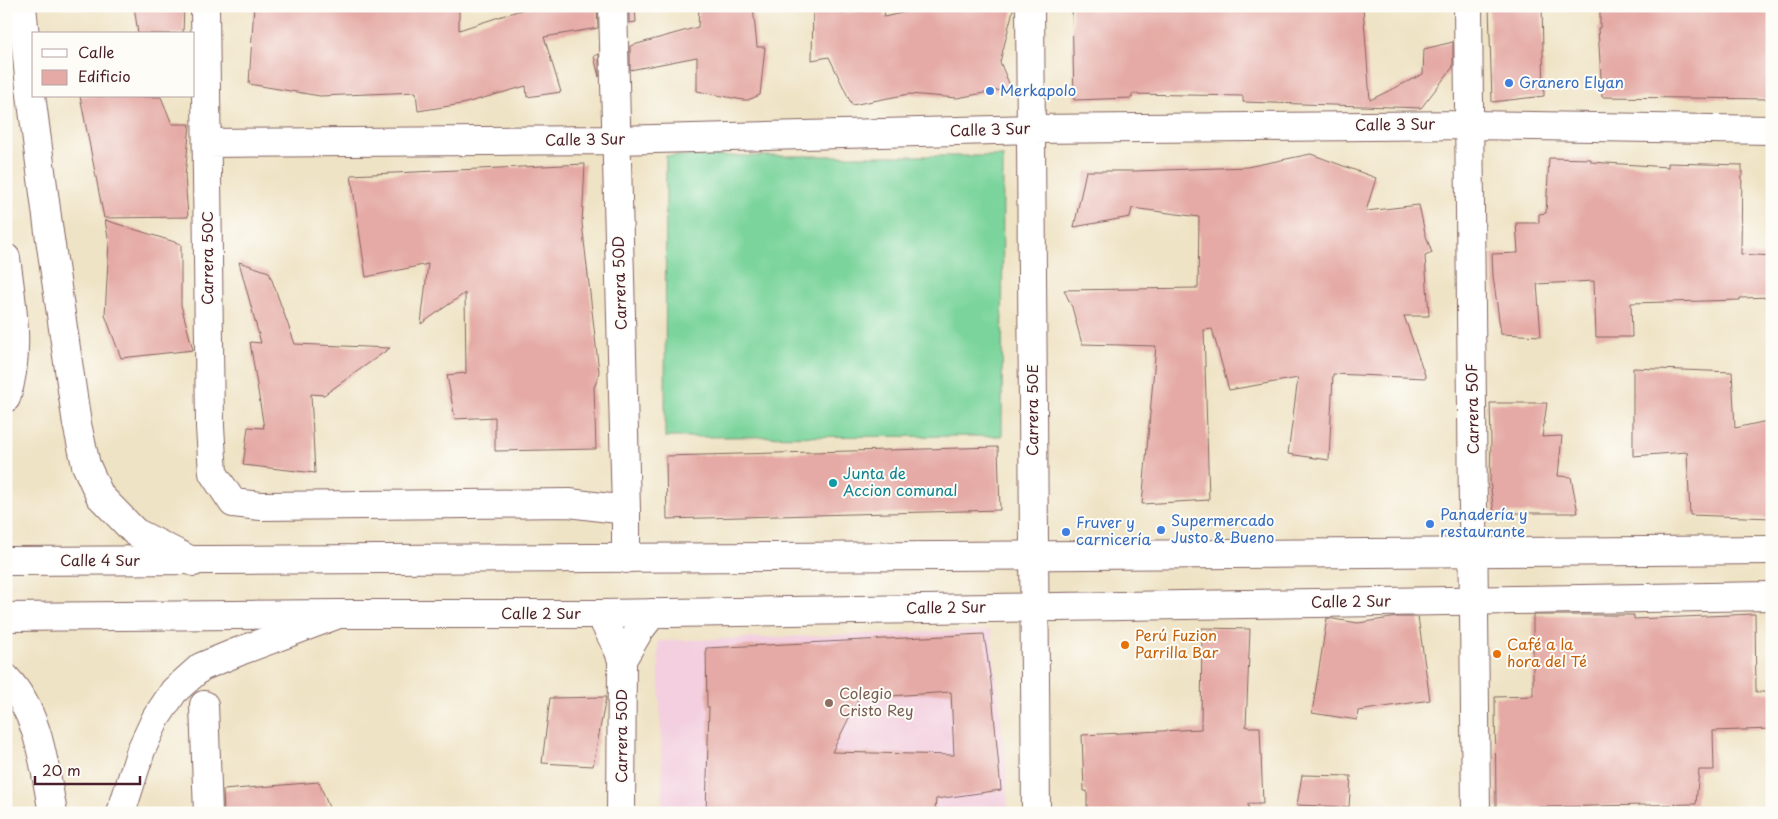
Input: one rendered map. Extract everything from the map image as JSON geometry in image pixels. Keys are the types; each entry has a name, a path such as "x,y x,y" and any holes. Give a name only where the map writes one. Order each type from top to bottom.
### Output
{"main road":[{"path":"22,6 30,87 77,424 86,465 100,496 135,532 181,558 626,559 1474,554 1772,550"},
{"name":"Carrera 50C","path":"206,6 210,428 212,464 213,473 234,503 261,506 569,503 626,510"},
{"name":"Carrera 50D","path":"613,6 626,559"},
{"name":"Carrera 50E","path":"1030,6 1036,813"},
{"name":"Carrera 50F","path":"1468,6 1476,813"},
{"name":"Calle 3 Sur","path":"207,143 616,140 1030,129 1470,125 1772,130"},
{"path":"6,258 15,327 10,384 6,398"},
{"name":"Calle 4 Sur","path":"6,561 181,558"},
{"name":"Calle 2 Sur","path":"6,617 121,618 339,614 600,614 1772,596"},
{"path":"622,660 639,631 653,613"},
{"path":"121,813 141,750 156,718 174,690 201,667 240,650 339,614"},
{"name":"Carrera 50D","path":"600,614 618,648 622,660 621,813"},
{"path":"6,678 24,702 38,734 53,813"},
{"path":"204,705 208,813"}],"shaded area":[{"name":"Colegio Cristo Rey","path":"991,630 1006,765 1008,813 663,813 658,641"}],"green space":[{"path":"666,156 1003,156 1002,436 665,437"}],"building":[{"path":"134,6 184,6 183,32 138,32"},
{"path":"254,6 459,6 459,30 533,6 597,6 598,28 544,37 561,92 527,97 526,86 462,104 418,111 416,92 320,96 249,84"},
{"path":"629,6 635,6 636,22 629,23"},
{"path":"699,6 753,6 757,47 765,47 760,95 743,100 697,91 697,57 630,70 630,46 698,27"},
{"path":"813,6 841,6 842,13 885,9 884,17 932,6 1014,6 1000,62 1011,88 957,98 909,94 852,105 829,57 812,60"},
{"path":"1072,6 1363,6 1370,100 1423,74 1424,49 1453,42 1453,67 1421,108 1243,102 1243,96 1132,94 1132,98 1074,100"},
{"path":"1489,6 1542,6 1544,96 1492,102"},
{"path":"1600,6 1772,6 1772,99 1602,97 1598,28 1600,28"},
{"path":"599,54 599,77 594,56"},
{"path":"80,98 161,98 172,124 190,124 185,176 188,217 104,218"},
{"path":"1311,154 1376,178 1366,211 1419,205 1425,233 1432,253 1425,256 1429,316 1404,316 1426,378 1333,374 1329,460 1288,454 1298,378 1229,390 1212,329 1204,330 1209,500 1142,504 1156,346 1082,344 1072,307 1064,290 1198,288 1199,217 1132,208 1130,217 1074,227 1086,171 1247,167"},
{"path":"1549,158 1591,159 1591,162 1668,167 1668,163 1742,165 1741,254 1772,256 1772,297 1740,298 1740,300 1631,303 1632,337 1596,337 1594,281 1537,284 1541,336 1501,334 1492,254 1518,253 1516,223 1539,223 1539,214 1546,213"},
{"path":"585,164 582,223 599,372 594,386 596,449 495,451 495,417 455,419 447,375 466,373 465,293 421,324 428,264 366,277 351,175"},
{"path":"105,220 181,244 181,305 193,350 121,358 105,315 109,243"},
{"path":"239,262 269,272 295,344 390,348 324,395 311,394 315,473 243,465 248,427 264,428 250,342 261,343"},
{"path":"1633,368 1732,372 1735,428 1772,420 1772,518 1690,515 1687,452 1633,456"},
{"path":"1490,403 1547,403 1542,437 1562,436 1558,476 1571,477 1578,513 1494,513 1490,481"},
{"name":"Junta de Accion comunal","path":"998,447 1000,510 667,519 666,456"},
{"path":"1755,614 1756,692 1772,692 1772,729 1713,731 1714,770 1699,770 1696,804 1496,808 1495,697 1533,696 1533,615 1634,615 1634,619"},
{"path":"1398,617 1418,617 1430,700 1358,711 1357,720 1312,713 1327,618 1358,623"},
{"path":"1202,628 1250,629 1246,727 1260,727 1263,804 1248,804 1249,813 1087,813 1087,791 1084,791 1082,735 1201,729"},
{"name":"Colegio Cristo Rey","path":"984,634 991,682 1001,790 936,799 935,810 706,813 709,707 707,707 706,648","holes":["951,692 954,755 832,752 859,698"]},
{"path":"606,697 593,766 542,763 550,698"},
{"path":"1302,775 1351,776 1349,807 1297,805"},
{"path":"319,782 331,813 224,813 223,790"}],"place":[{"name":"Granero Elyan","path":"1509,83"},
{"name":"Merkapolo","path":"990,91"},
{"name":"Junta de Accion comunal","path":"833,483"},
{"name":"Panadería y restaurante","path":"1430,524"},
{"name":"Supermercado Justo & Bueno","path":"1161,530"},
{"name":"Fruver y carnicería","path":"1066,532"},
{"name":"Perú Fuzion Parrilla Bar","path":"1125,645"},
{"name":"Café a la hora del Té","path":"1497,654"},
{"name":"Colegio Cristo Rey","path":"829,703"}]}
